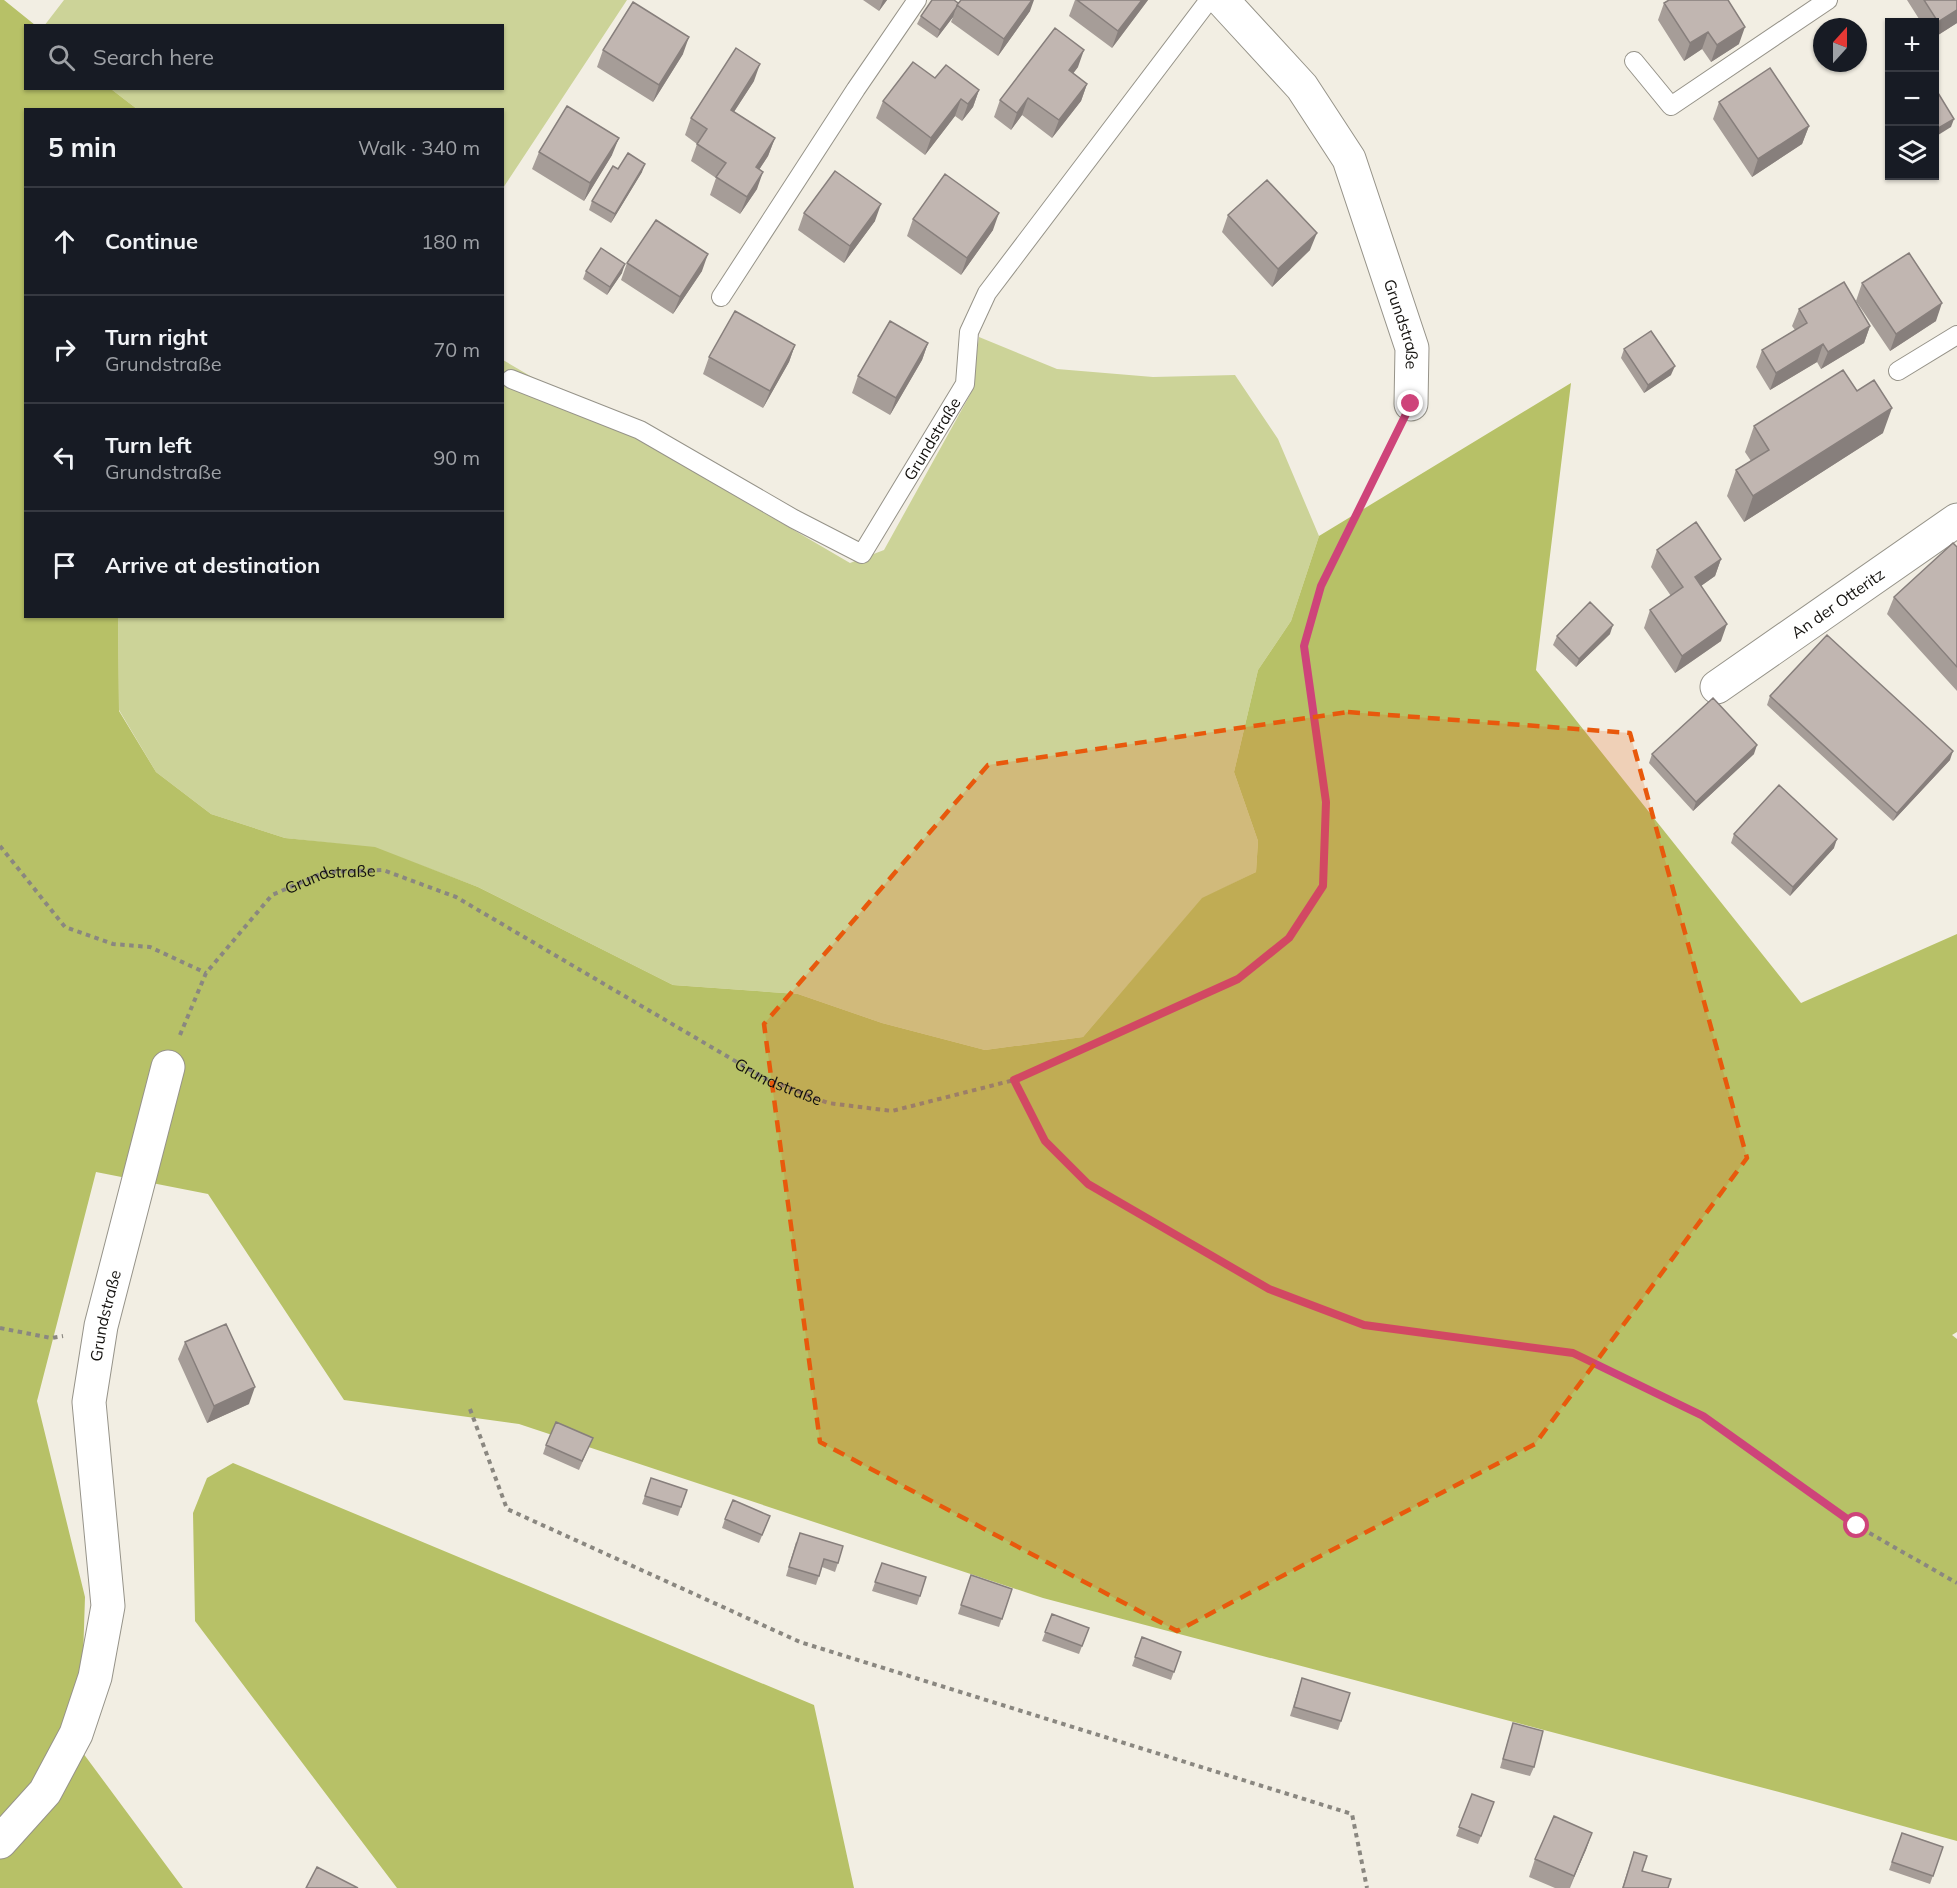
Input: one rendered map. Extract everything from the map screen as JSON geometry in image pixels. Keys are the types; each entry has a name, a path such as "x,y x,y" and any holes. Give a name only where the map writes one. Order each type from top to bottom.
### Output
{"street":[{"name":"Grundstraße","path":"1222,0 1302,87 1349,159 1412,348 1411,404"},
{"name":"An der Otteritz","path":"1717,687 1957,520"},
{"name":"Grundstraße","path":"0,1842 45,1791 76,1734 95,1677 108,1606 89,1402 101,1326 168,1067"}],"lane":[{"path":"721,297 856,88 917,0"},
{"name":"Grundstraße","path":"511,379 640,430 862,554 965,384 969,332 987,293 1209,0"},
{"path":"1634,61 1671,106 1828,0"},
{"path":"1898,371 1957,335"}],"path":[{"name":"Grundstraße","path":"168,1067 206,973 272,895 325,872 383,870 456,897 764,1078 828,1103 892,1111 1014,1080 1238,979 1289,938 1323,886 1326,802 1304,646 1321,586 1411,404"},
{"path":"0,846 65,927 113,944 150,947 206,973"},
{"path":"1014,1080 1045,1141 1088,1184 1269,1289 1364,1325 1573,1353 1703,1416 1857,1526 1957,1583"},
{"path":"0,1328 51,1338 101,1326"},
{"path":"470,1409 507,1509 800,1642 1352,1814 1367,1888"}],"highlighted area":[{"path":"1348,712 1630,733 1747,1158 1535,1444 1177,1631 820,1442 764,1024 988,765"}],"green space":[{"path":"0,0 4,0 34,24 24,24 24,90 112,90 136,108 24,108 24,618 118,618 119,711 156,772 211,814 285,838 375,847 478,887 673,985 798,994 882,1023 985,1050 1083,1037 1202,898 1256,872 1258,841 1234,772 1258,670 1291,621 1319,536 1571,383 1536,670 1801,1003 1957,934 1957,1332 1952,1335 1957,1339 1957,1841 1043,1598 519,1424 344,1400 208,1194 96,1172 37,1401 85,1597 80,1749 183,1888 0,1888"},
{"path":"64,0 627,0 504,186 504,108 136,108 112,90 504,90 504,24 46,24"},
{"path":"979,337 1057,369 1153,377 1235,375 1278,439 1319,536 1291,621 1258,670 1234,772 1258,841 1256,872 1202,899 1083,1037 985,1050 882,1023 798,994 673,985 478,887 375,848 285,838 211,814 156,772 119,710 118,618 504,618 504,361 850,563 884,550 971,393"},
{"path":"233,1463 814,1705 854,1888 397,1888 195,1621 193,1513 207,1478"}],"building":[{"path":"932,0 954,0 958,3 940,30 921,16"},
{"path":"961,0 1032,0 1004,39 957,5"},
{"path":"1077,0 1142,0 1118,31"},
{"path":"1669,0 1728,0 1745,27 1717,45 1708,32 1690,43 1664,3"},
{"path":"1924,0 1957,0 1957,10 1939,21 1939,18 1935,18"},
{"path":"633,2 689,37 659,85 603,50"},
{"path":"1055,28 1084,50 1069,70 1087,84 1059,120 1028,98 1017,113 1000,100"},
{"path":"736,48 760,64 731,110 775,138 756,167 763,172 747,197 716,177 726,163 697,144 707,129 691,118"},
{"path":"913,62 935,78 946,65 979,90 968,104 961,99 931,138 883,101"},
{"path":"1770,68 1809,126 1758,159 1719,102"},
{"path":"1939,95 1954,119 1939,128"},
{"path":"567,106 619,138 590,183 539,152"},
{"path":"628,153 645,164 615,214 592,201 613,166 618,169"},
{"path":"835,171 881,204 850,246 804,213"},
{"path":"945,174 999,213 967,258 913,219"},
{"path":"1267,180 1317,233 1278,269 1228,215"},
{"path":"656,220 708,254 680,297 627,263"},
{"path":"601,248 625,264 610,287 586,271"},
{"path":"1909,253 1942,303 1896,334 1862,283"},
{"path":"1844,282 1870,326 1828,352 1823,344 1776,373 1762,350 1807,323 1799,309"},
{"path":"735,311 795,345 770,391 709,357"},
{"path":"890,321 928,343 896,398 858,376"},
{"path":"1651,331 1675,366 1648,385 1624,349"},
{"path":"1843,370 1857,391 1874,380 1892,408 1753,496 1736,470 1769,450 1754,426"},
{"path":"1696,522 1721,559 1695,577 1727,624 1682,656 1650,610 1683,587 1657,550"},
{"path":"1953,543 1957,547 1957,667 1894,597"},
{"path":"1590,602 1613,625 1579,659 1557,636"},
{"path":"1827,635 1953,751 1897,813 1770,696"},
{"path":"1713,698 1757,745 1696,802 1652,754"},
{"path":"1779,785 1837,839 1793,887 1734,834"},
{"path":"226,1324 255,1387 214,1406 185,1342"},
{"path":"556,1422 593,1438 582,1461 546,1445"},
{"path":"651,1478 687,1490 681,1507 645,1496"},
{"path":"733,1500 770,1516 762,1535 725,1519"},
{"path":"800,1533 843,1546 838,1563 824,1559 819,1576 789,1567"},
{"path":"882,1563 926,1577 920,1596 875,1582"},
{"path":"971,1575 1012,1589 1002,1619 961,1605"},
{"path":"1052,1614 1089,1628 1082,1646 1045,1632"},
{"path":"1142,1637 1181,1652 1174,1672 1135,1657"},
{"path":"1302,1678 1350,1693 1341,1721 1294,1707"},
{"path":"1513,1723 1543,1731 1534,1767 1503,1759"},
{"path":"1472,1794 1494,1802 1481,1836 1459,1827"},
{"path":"1554,1816 1592,1833 1574,1876 1535,1859"},
{"path":"1902,1833 1943,1847 1933,1876 1892,1862"},
{"path":"1634,1852 1647,1856 1642,1871 1671,1879 1668,1888 1623,1888"},
{"path":"317,1867 358,1888 306,1888"}],"route":[{"path":"1411,404 1321,586 1304,646 1326,802 1323,886 1289,938 1238,979 1014,1080 1045,1141 1088,1184 1269,1289 1364,1325 1573,1353 1703,1416 1857,1526"}]}
